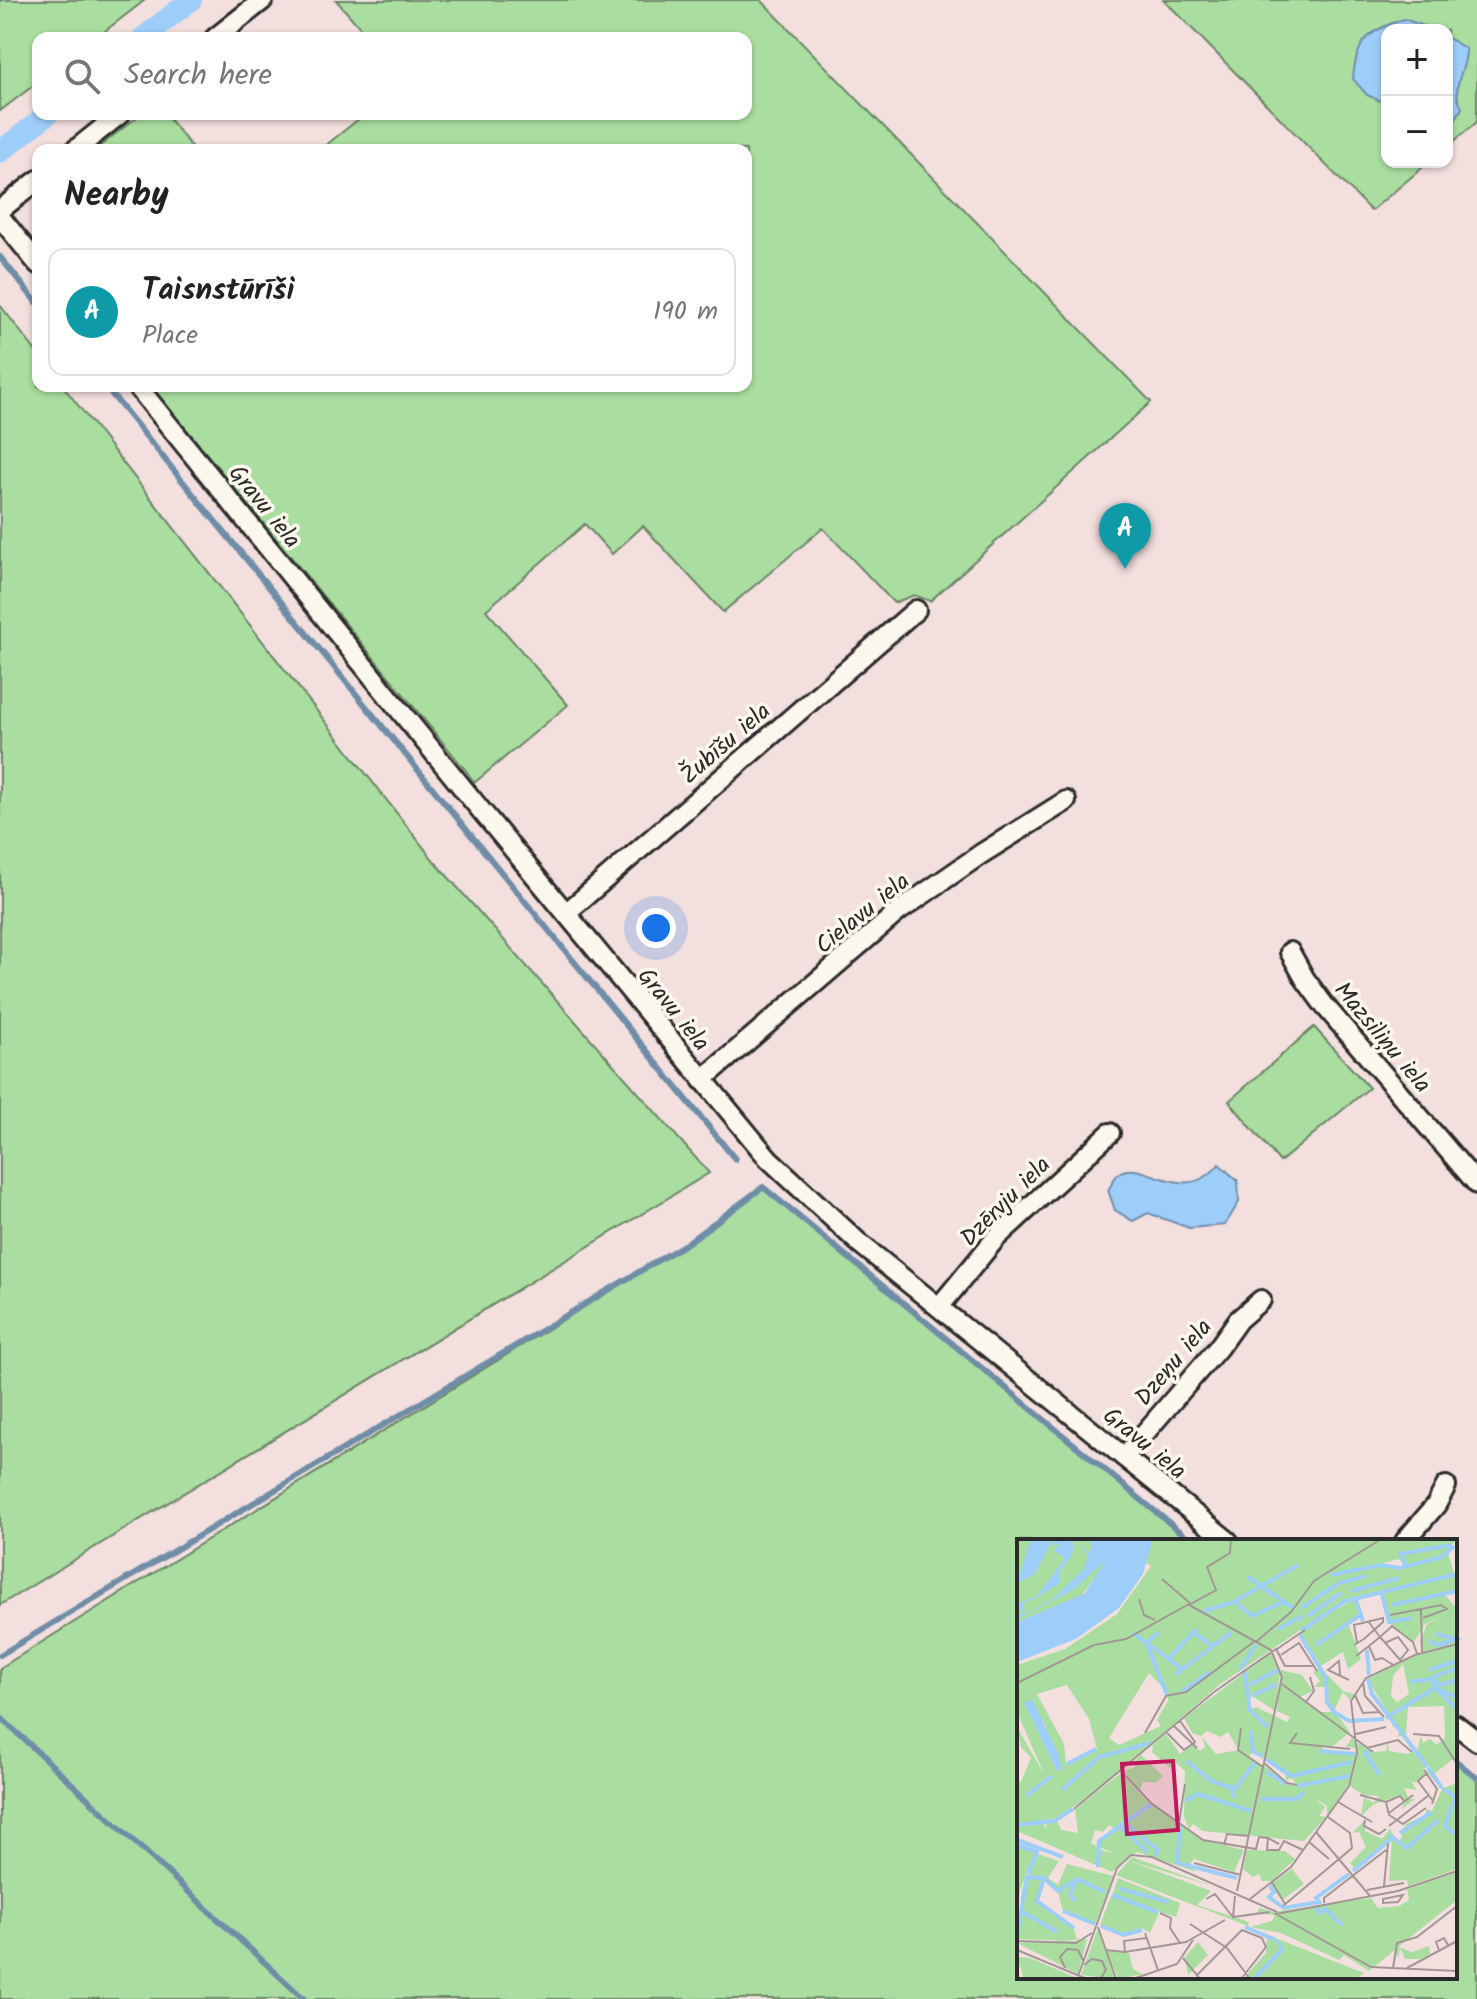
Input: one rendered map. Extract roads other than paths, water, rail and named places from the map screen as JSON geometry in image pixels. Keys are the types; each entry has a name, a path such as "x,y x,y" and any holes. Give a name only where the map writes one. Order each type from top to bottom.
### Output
{"street":[{"path":"223,32 263,0"},
{"path":"82,144 112,120"},
{"path":"0,210 32,185"},
{"path":"0,217 32,257"},
{"name":"Gravu iela","path":"142,392 768,1158 858,1242 1226,1539"},
{"name":"Žubīšu iela","path":"566,913 916,610"},
{"name":"Cielavu iela","path":"702,1080 899,911 981,854 1066,801"},
{"name":"Mazsiliņu iela","path":"1290,952 1324,1005 1477,1184"},
{"name":"Dzērvju iela","path":"939,1307 996,1238 1110,1133"},
{"name":"Dzeņu iela","path":"1124,1457 1218,1348 1238,1320 1261,1300"},
{"path":"1407,1539 1436,1505 1446,1486"},
{"path":"1457,1726 1477,1741"}],"water":[{"path":"1404,19 1418,24 1391,24"},
{"path":"1381,28 1381,101 1367,95 1353,79 1357,55 1373,33"},
{"path":"1453,41 1466,49 1457,92 1462,108 1453,124"},
{"path":"1219,1164 1238,1181 1239,1202 1225,1225 1189,1228 1148,1213 1133,1221 1115,1210 1108,1190 1118,1174 1128,1170 1178,1182 1192,1182 1206,1177"}],"waterway":[{"path":"151,32 191,0"},
{"path":"0,152 40,120"},
{"path":"0,257 32,297"},
{"path":"110,392 735,1159"},
{"path":"0,1655 687,1243 763,1187 1189,1539"},
{"path":"0,1717 304,1999"},
{"path":"1457,1762 1477,1778"}],"place":[{"name":"Taisnstūrīši","path":"1125,569"}]}
